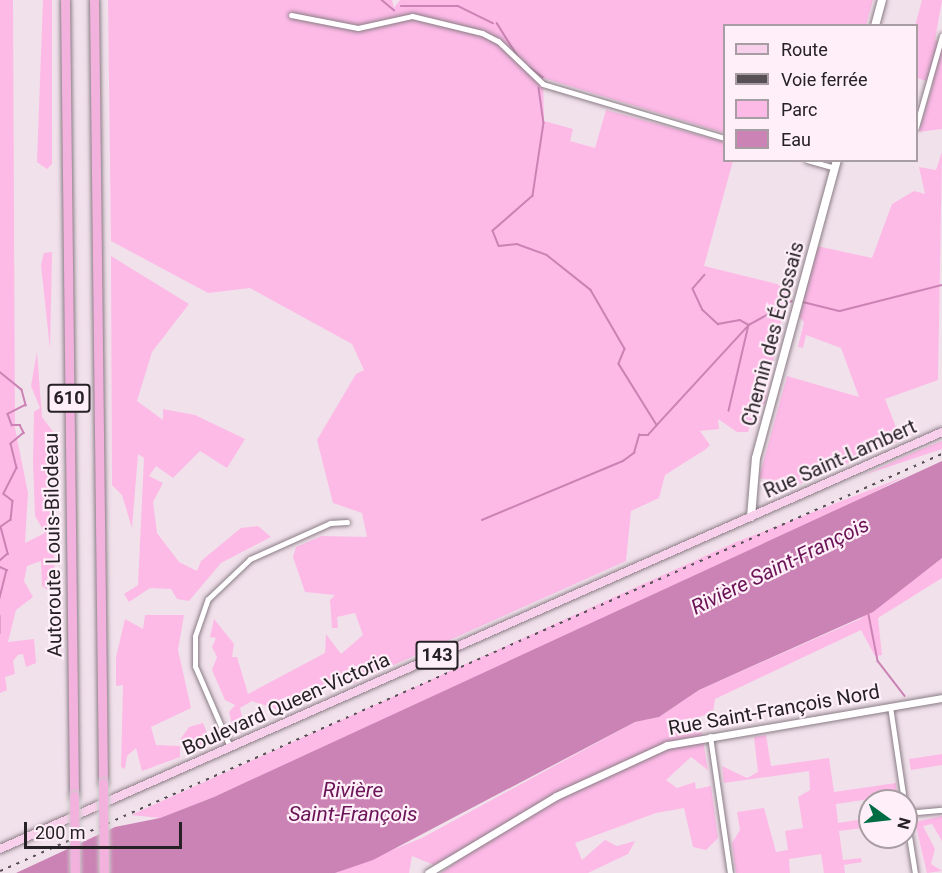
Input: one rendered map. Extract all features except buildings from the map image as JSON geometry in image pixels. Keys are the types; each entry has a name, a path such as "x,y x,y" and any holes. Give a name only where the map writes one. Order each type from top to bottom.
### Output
{"highway":[{"name":"Autoroute Louis-Bilodeau","path":"65,0 75,873"},
{"name":"610","path":"94,0 104,873"}],"main road":[{"path":"876,24 882,0"},
{"name":"Chemin des Écossais","path":"751,517 756,458 836,164"},
{"name":"Rue Saint-Lambert","path":"751,517 942,432"},
{"name":"Boulevard Queen-Victoria","path":"0,849 751,517"}],"street":[{"path":"291,15 358,28 412,16 482,33 498,41 543,84 723,138"},
{"path":"918,120 942,36"},
{"path":"230,747 195,666 197,627 208,599 250,559 330,523 347,522"},
{"name":"Rue Saint-François Nord","path":"428,873 592,777 667,745 710,734 942,698"},
{"path":"890,706 902,789"},
{"path":"710,734 730,873"},
{"path":"918,813 942,810"},
{"path":"911,849 915,873"}],"green space":[{"path":"0,0 13,0 15,428 28,493 25,543 45,533 35,516 34,412 40,408 31,386 37,352 42,417 54,433 56,447 49,466 55,578 51,592 42,586 41,561 27,566 24,581 33,597 16,610 8,642 34,639 36,663 26,667 23,654 18,655 13,661 15,674 5,677 7,690 0,693"},
{"path":"43,0 52,0 52,164 47,169 37,162"},
{"path":"108,0 392,0 394,8 400,0 873,0 866,24 723,24 723,133 543,78 544,121 573,129 570,141 595,148 606,110 723,142 723,162 733,162 704,266 777,284 787,292 765,403 762,407 762,398 758,401 748,432 737,432 718,419 719,429 700,431 710,445 665,475 659,498 631,511 626,561 349,685 346,679 279,710 252,701 240,708 244,725 232,724 229,712 235,705 225,700 212,670 217,657 212,647 216,638 210,637 214,619 234,644 232,657 237,657 248,694 325,653 326,634 341,654 363,635 355,613 337,617 338,628 332,628 330,600 335,595 305,592 293,557 296,547 322,536 367,537 362,513 333,503 317,440 356,374 364,370 352,344 250,288 208,293 111,241"},
{"path":"922,0 942,0 935,40 942,43 942,129 919,132 933,83 918,78 918,24 916,24"},
{"path":"942,152 938,380 885,399 901,440 797,485 759,478 787,376 859,397 841,348 806,335 803,348 798,347 804,322 799,317 817,246 872,258 892,204 914,191 925,194 919,167 936,170"},
{"path":"52,252 50,349 41,265 44,253"},
{"path":"111,256 189,304 152,352 137,401 163,420 163,409 195,415 245,439 227,468 200,451 173,478 156,466 149,476 163,483 153,502 157,533 179,562 197,571 201,561 241,528 258,526 271,537 221,563 189,601 177,599 171,589 150,588 129,602 124,594 138,585 144,458 138,454 132,528 122,495 112,485"},
{"path":"942,441 942,449 864,475 917,451"},
{"path":"906,476 777,541 214,797 160,818 131,815 736,542"},
{"path":"942,558 942,578 878,618 882,655 875,656 861,630 715,699 713,712 699,717 708,770 691,757 666,780 677,788 695,782 696,789 711,786 718,838 706,850 693,847 684,808 656,813 575,843 582,860 605,840 617,846 635,841 628,854 588,873 441,873 455,863 451,856 434,865 412,856 409,873 335,873 422,838 635,722 659,717 699,690 860,619"},
{"path":"145,615 184,615 178,650 191,708 151,727 156,745 180,746 180,757 142,771 136,748 127,756 125,769 121,767 123,685 116,686 116,657 125,619 143,629"},
{"path":"203,723 211,742 187,749 190,744 180,740 189,727"},
{"path":"766,735 771,766 829,758 834,792 896,783 896,789 858,789 858,801 836,804 838,823 858,820 858,829 839,831 843,860 861,858 862,862 844,865 845,873 824,873 821,854 789,859 790,873 736,873 732,843 740,830 737,812 764,808 776,852 788,850 785,831 803,828 798,797 810,790 809,771 724,783 722,766 747,778 758,772 754,737"},
{"path":"942,754 942,765 911,770 909,759"},
{"path":"942,816 942,841 932,824 923,826 935,849 931,864 942,871 927,873 918,835 918,821"}],"water":[{"name":"Rivière Saint-François","path":"942,461 942,558 873,612 699,690 659,717 635,722 373,860 335,873 16,873 115,827 160,818 214,797"}],"waterway":[{"path":"382,0 394,10"},
{"path":"401,6 458,6 493,23"},
{"path":"497,23 519,58"},
{"path":"529,67 543,77"},
{"path":"539,88 544,123 533,196 493,231 499,246 517,244 547,255 591,290 625,349 619,364 657,425 749,325 792,301"},
{"path":"705,275 693,289 703,310 718,324 740,320 749,325 729,411"},
{"path":"803,302 840,311 942,285"},
{"path":"0,372 22,390 26,405 8,414 12,425 20,425 24,433 11,444 17,468 4,494 13,501 11,520 1,527 8,554 0,561"},
{"path":"482,520 623,461 634,453 639,435 648,435 657,425"},
{"path":"0,567 7,570 0,599"},
{"path":"869,615 878,661 905,696"},
{"path":"0,616 0,633"}],"railway":[{"path":"0,871 942,454"}]}
